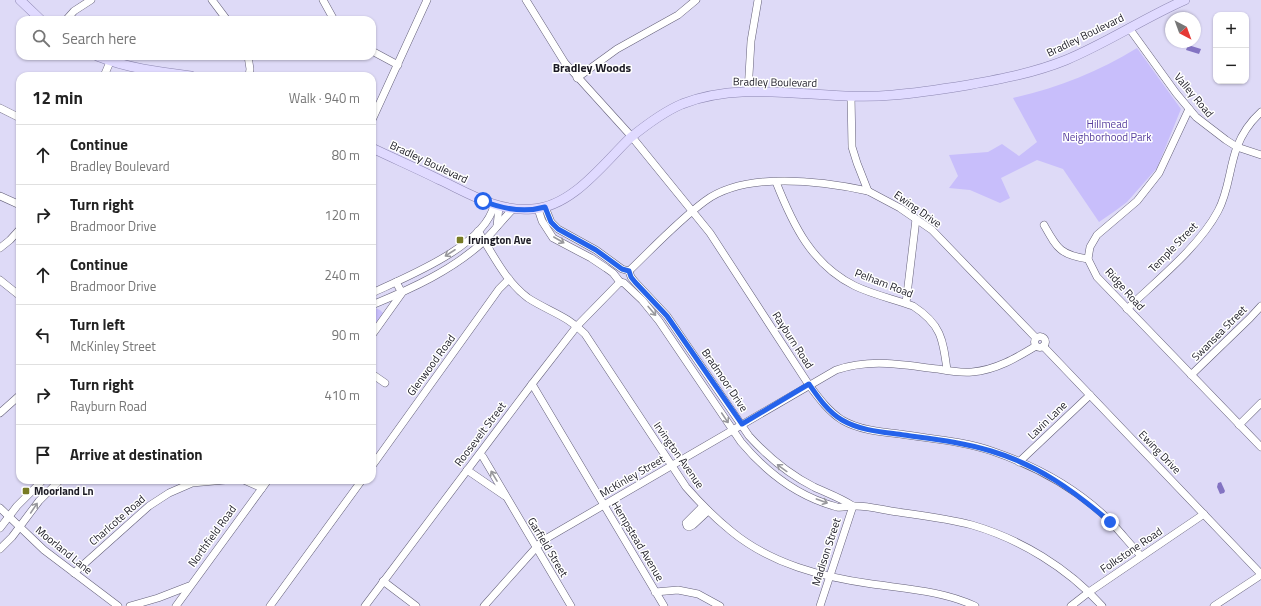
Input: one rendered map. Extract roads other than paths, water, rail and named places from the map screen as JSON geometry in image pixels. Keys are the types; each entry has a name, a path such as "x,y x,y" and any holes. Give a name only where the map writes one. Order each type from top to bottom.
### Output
{"main road":[{"path":"20,0 37,16"},
{"name":"Bradley Boulevard","path":"376,150 496,206 513,209 541,208 562,199 577,189 632,137 658,117 681,105 716,94 748,92 880,96 908,94 991,81 1024,74 1069,59 1185,0"},
{"path":"106,60 134,68 162,72"}],"street":[{"path":"70,16 74,11 91,0"},
{"path":"212,0 224,16"},
{"path":"323,0 332,16"},
{"path":"376,111 427,0"},
{"name":"Rayburn Road","path":"526,0 556,50 577,78 632,137 710,233 809,384 831,411 842,420 856,426 872,430 964,443 992,451 1038,470 1082,498 1110,522 1141,556"},
{"path":"577,78 617,49 678,15 696,0"},
{"path":"748,92 751,41 758,0"},
{"name":"Valley Road","path":"1129,28 1189,109 1210,129 1237,147 1261,155"},
{"path":"376,53 398,64"},
{"path":"249,60 250,72"},
{"path":"106,72 110,62"},
{"path":"850,96 852,147 868,191"},
{"path":"0,108 16,116"},
{"path":"1044,225 1055,244 1061,250 1074,257 1088,259 1090,247 1096,235 1136,200 1159,173 1189,109"},
{"name":"Temple Street","path":"1127,309 1190,249 1210,225 1225,194 1237,147 1243,135 1261,112"},
{"path":"628,272 629,281 620,281 617,273 628,272 706,200 731,188 750,184 776,182 814,182 868,191"},
{"name":"Pelham Road","path":"776,182 800,235 824,264 839,277 856,286 913,306 921,311 934,324 942,337 946,370"},
{"name":"Ewing Drive","path":"868,191 900,208 940,238 1038,343 1090,395 1261,575"},
{"path":"0,196 16,203"},
{"path":"496,206 497,226"},
{"path":"376,291 436,262 457,248 478,231 488,220 496,206"},
{"name":"Bradmoor Drive","path":"541,208 558,229 596,250 628,272 667,316 764,453 789,473 815,487 841,498 853,506"},
{"name":"Bradmoor Drive","path":"541,208 542,221 553,238 591,258 613,273 642,300 659,321 741,442 756,460 783,482 810,497 839,507 853,506 941,518 991,532 1041,556 1068,575 1102,606"},
{"path":"376,303 402,293 456,263 484,241 513,209"},
{"path":"906,303 916,219"},
{"name":"Irvington Avenue","path":"478,231 509,279 518,290 528,298 567,319 585,334 686,487 732,532 761,551 795,567 843,580 937,593 976,606"},
{"path":"0,248 16,233"},
{"name":"Ridge Road","path":"1088,259 1097,277 1261,447"},
{"name":"Glenwood Road","path":"376,460 499,289 509,279"},
{"path":"0,280 16,293"},
{"name":"Roosevelt Street","path":"365,606 577,326 620,281"},
{"path":"396,282 402,293"},
{"path":"376,329 402,293"},
{"name":"Swansea Street","path":"1191,375 1261,306"},
{"name":"McKinley Street","path":"484,606 542,541 809,384 836,370 850,365 879,362 971,372 994,368 1019,357 1038,343"},
{"path":"376,377 385,383"},
{"name":"Hempstead Avenue","path":"532,384 664,606"},
{"name":"Lavin Lane","path":"1019,462 1090,395"},
{"path":"0,413 16,398"},
{"path":"1239,424 1261,403"},
{"name":"Garfield Street","path":"480,454 571,606"},
{"name":"Garfield Street","path":"467,470 507,498"},
{"path":"0,528 17,506 40,484"},
{"path":"0,549 20,527 39,501 56,484"},
{"name":"Charlcote Road","path":"74,573 149,506 169,493 190,484"},
{"path":"253,484 262,488"},
{"name":"Northfield Road","path":"176,606 189,586 265,484"},
{"path":"270,606 359,484"},
{"name":"Madison Street","path":"820,606 853,506"},
{"name":"Moorland Lane","path":"0,508 44,550 118,606"},
{"name":"Folkstone Road","path":"1071,606 1088,592 1204,514"},
{"path":"1214,606 1261,575"},
{"path":"383,581 416,606"},
{"path":"130,606 158,598 189,586"},
{"path":"655,592 678,590 698,594 720,606"}],"place":[{"name":"Irvington Ave","path":"460,240"},
{"name":"Moorland Ln","path":"26,491"}],"district":[{"name":"Bradley Woods","path":"592,67"}],"park label":[{"name":"Hillmead Neighborhood Park","path":"1107,130"}]}
